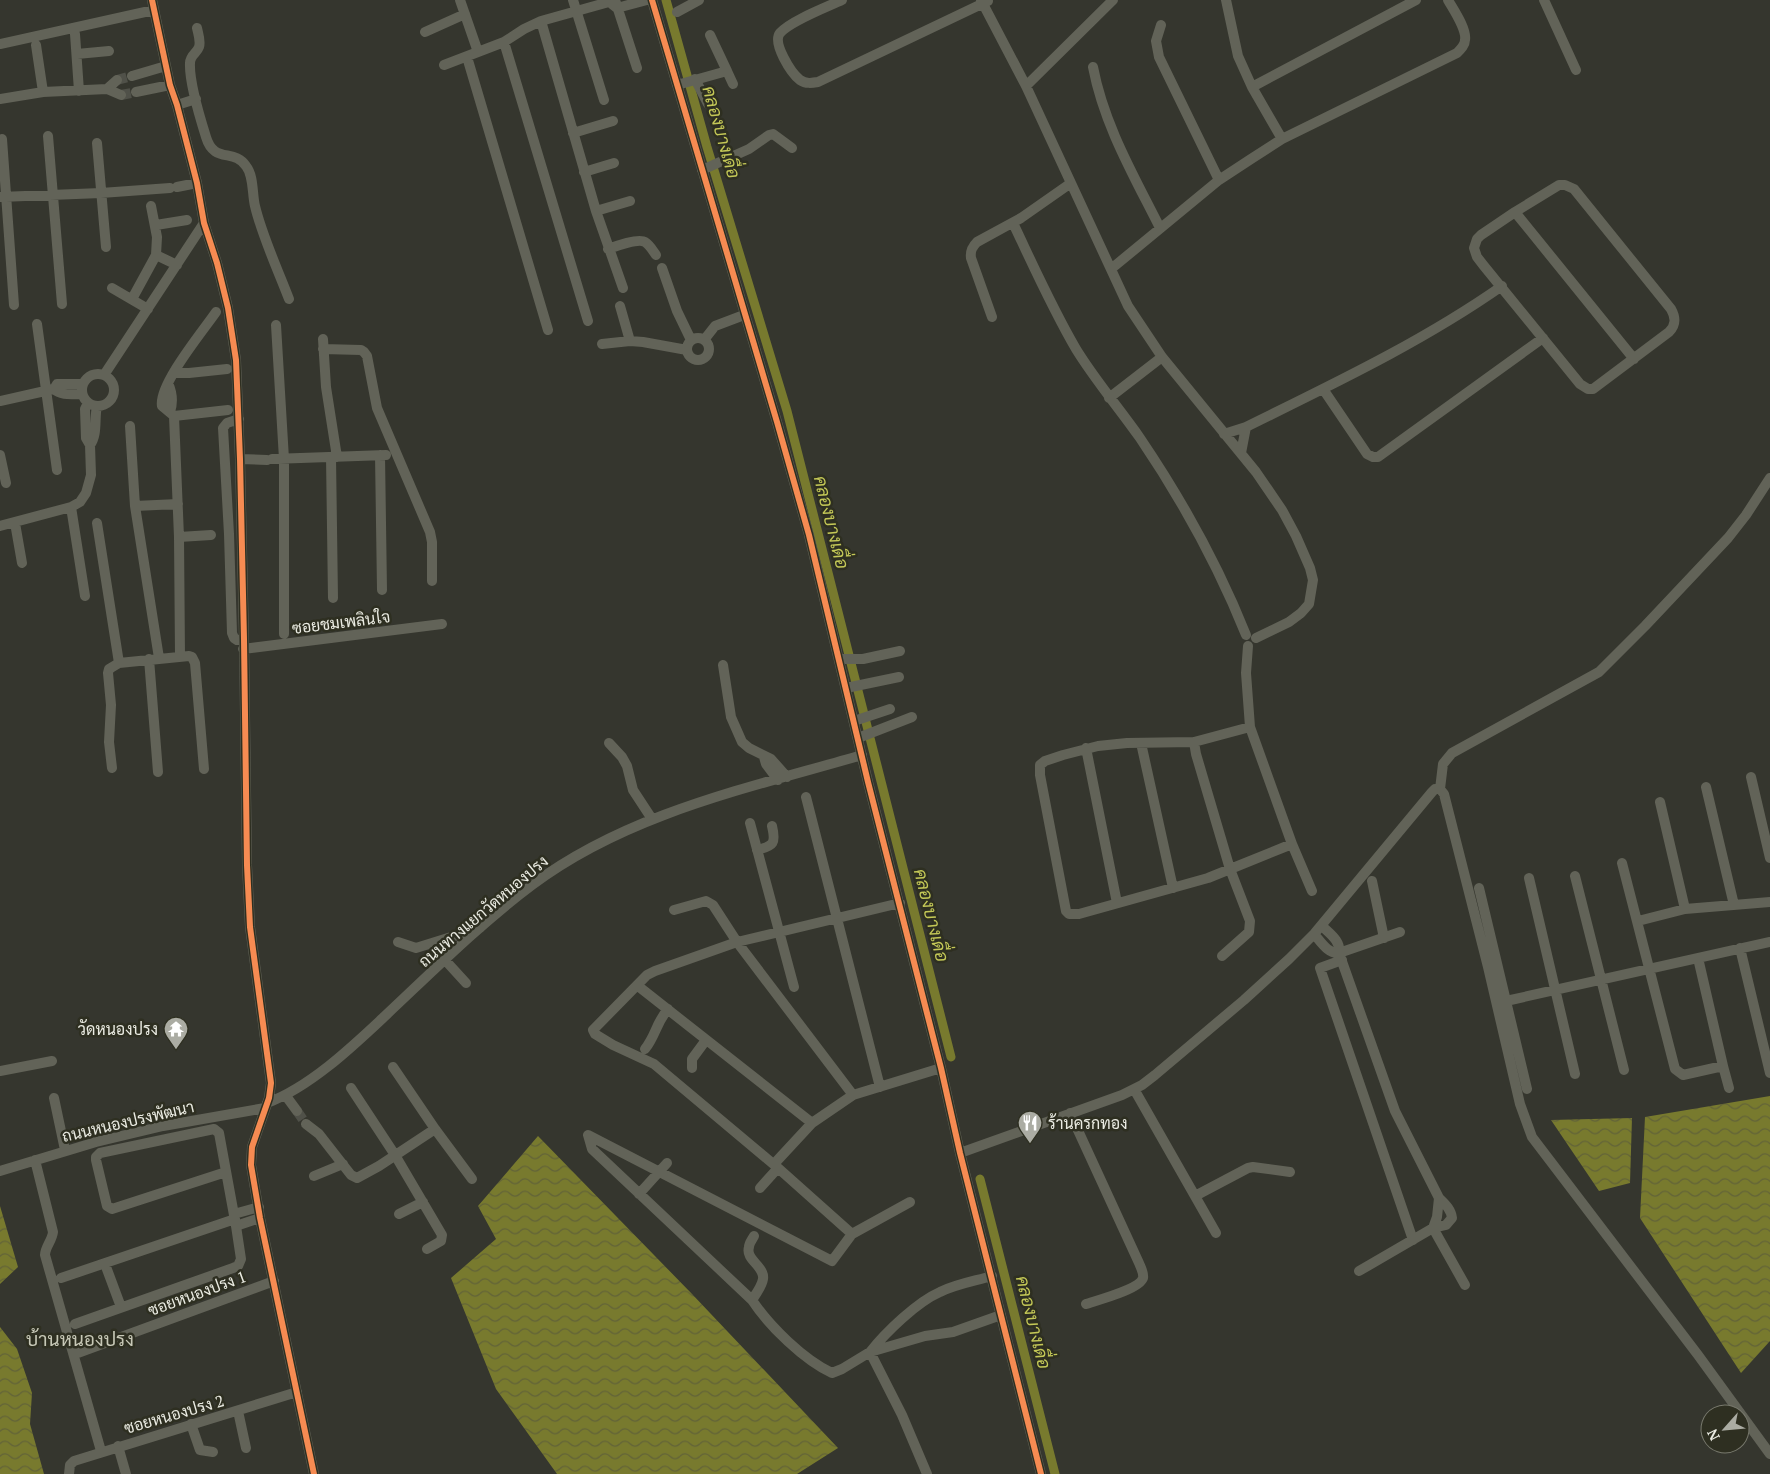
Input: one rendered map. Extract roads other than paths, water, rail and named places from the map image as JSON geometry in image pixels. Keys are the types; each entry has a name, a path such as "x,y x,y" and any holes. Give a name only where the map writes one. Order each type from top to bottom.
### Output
{"street":[{"path":"460,0 478,52"},
{"path":"572,0 604,100"},
{"path":"444,65 504,42 541,21 613,2 647,0"},
{"path":"652,0 686,82 744,315 845,658 864,735 862,755 1041,1474"},
{"path":"677,12 699,0"},
{"path":"842,0 790,25 781,32 778,38 779,49 790,68 800,80 809,83 818,82 985,1 1128,306 1162,357 1241,453 1282,510 1310,568 1313,580 1309,604 1289,622 1250,640"},
{"path":"1026,86 1113,0"},
{"path":"1226,0 1238,56 1252,87 1282,140"},
{"path":"1252,87 1416,0"},
{"path":"1110,269 1219,180 1282,140 1457,53 1463,47 1466,40 1448,0"},
{"path":"1544,0 1576,70"},
{"path":"613,2 637,68"},
{"path":"0,44 153,5 170,85 187,103 210,149 216,153 240,159 250,172 255,206 289,299"},
{"path":"425,32 465,14"},
{"path":"541,21 596,212 622,288"},
{"path":"1161,25 1156,41 1159,57 1219,180"},
{"path":"196,28 200,41 199,48 192,55 190,62 187,103 196,183 204,223 217,263 228,308 236,360 239,419 244,460 241,533 248,882 250,927 271,1083 251,1154 251,1165 260,1218 314,1474"},
{"path":"75,34 79,91"},
{"path":"710,35 733,84"},
{"path":"504,42 588,321"},
{"path":"36,45 43,92"},
{"path":"77,54 109,51"},
{"path":"467,57 548,330"},
{"path":"132,76 166,66"},
{"path":"1093,67 1098,91 1108,121 1160,228"},
{"path":"686,82 727,71"},
{"path":"0,99 43,92 107,88 117,80"},
{"path":"686,82 708,104"},
{"path":"136,92 170,85"},
{"path":"107,88 121,95"},
{"path":"573,133 613,121"},
{"path":"708,167 749,149 773,134 792,148"},
{"path":"48,136 62,304"},
{"path":"2,139 4,197 14,305"},
{"path":"97,143 106,247"},
{"path":"584,172 614,163"},
{"path":"4,197 173,188 196,183"},
{"path":"992,317 972,264 970,253 977,242 1013,223 1071,183"},
{"path":"1565,185 1574,189 1671,309 1675,316 1673,328 1597,387 1588,389 1580,384 1502,286 1477,257 1474,248 1478,239 1515,212 1555,187 1565,185"},
{"path":"596,212 630,201"},
{"path":"132,299 156,255 156,225 151,206"},
{"path":"1515,212 1634,359"},
{"path":"156,225 187,220"},
{"path":"104,375 204,223"},
{"path":"1013,223 1056,313 1076,349 1109,398 1139,437 1192,520 1250,640 1246,673 1250,727 1292,844 1312,891"},
{"path":"608,248 644,241 656,255"},
{"path":"156,255 176,266"},
{"path":"602,344 630,341 689,345 698,338 704,340 709,349 704,358 693,359 689,345 679,315 662,268"},
{"path":"1224,434 1246,427 1323,389 1434,329 1502,286"},
{"path":"112,288 148,309"},
{"path":"620,306 630,341"},
{"path":"216,312 174,373 163,393 162,402 165,409 172,414 228,410"},
{"path":"704,340 714,326 744,315"},
{"path":"37,324 51,389 57,470"},
{"path":"276,325 284,459 284,634"},
{"path":"1323,389 1367,454 1378,457 1543,338"},
{"path":"333,598 334,457 323,344 364,352 370,367 377,408 430,532 432,542 432,581"},
{"path":"1109,398 1162,357"},
{"path":"174,373 227,369"},
{"path":"0,401 51,389 58,393 87,397 108,403 114,394 112,383 104,375 94,374 86,379 87,397 95,416 94,438 90,445 92,475 90,485 80,502 71,507 0,526"},
{"path":"172,414 178,504 180,656"},
{"path":"239,419 227,423 223,428 220,534 232,633 234,638 244,644"},
{"path":"130,426 135,506 154,659 158,772"},
{"path":"1241,453 1246,427"},
{"path":"0,455 6,483"},
{"path":"244,460 396,455"},
{"path":"380,456 382,590"},
{"path":"1770,478 1746,515 1728,538 1599,672 1452,754 1443,764 1440,789 1444,794 1488,967 1520,1104 1532,1137 1698,1355 1770,1454"},
{"path":"135,506 178,504"},
{"path":"71,507 85,596"},
{"path":"15,523 22,562"},
{"path":"97,523 119,663"},
{"path":"179,537 241,533"},
{"name":"ซอยชมเพลินใจ","path":"244,644 442,624"},
{"path":"845,658 863,658 900,651"},
{"path":"112,768 109,742 111,705 109,669 119,663 189,656 192,657 195,663 204,769"},
{"path":"723,665 731,717 742,742 764,756 766,764 782,778"},
{"path":"852,687 899,677"},
{"path":"859,719 890,709"},
{"path":"864,735 912,717"},
{"path":"1250,727 1194,742 1103,745 1086,748 1044,761 1040,768 1064,905 1069,914 1073,915 1208,878 1292,844"},
{"path":"1194,742 1230,869 1250,921 1249,932 1222,956"},
{"path":"609,743 622,757 627,766 633,790 652,819"},
{"path":"1141,743 1173,888"},
{"path":"1086,748 1117,903"},
{"name":"ถนนทางแยกวัดหนองปรง","path":"266,1105 292,1105 307,1082 361,1039 448,963 481,928 531,885 559,866 598,844 652,819 862,755"},
{"path":"1751,777 1770,858"},
{"path":"1706,786 1734,905"},
{"path":"960,1153 1134,1089 1155,1075 1244,1000 1322,926 1432,792 1435,789 1440,789"},
{"path":"806,797 880,1087"},
{"path":"1660,802 1685,910"},
{"path":"750,822 794,987"},
{"path":"757,850 768,847 774,842 772,826"},
{"path":"1622,863 1675,1068 1683,1075 1723,1066"},
{"path":"1575,876 1624,1070"},
{"path":"1529,878 1575,1074"},
{"path":"1372,881 1384,938"},
{"path":"1479,888 1527,1089"},
{"path":"674,910 706,901 713,904 737,942 853,1095"},
{"path":"1638,921 1685,910 1770,902"},
{"path":"852,1234 776,1166 654,1064 620,1049 595,1034 594,1030 647,976 655,971 737,942 900,903"},
{"path":"1322,926 1338,942 1341,957 1395,1111 1439,1198 1437,1217 1433,1228 1359,1271"},
{"path":"398,942 416,948 468,930 481,928"},
{"path":"1400,932 1320,968 1413,1240"},
{"path":"1314,934 1329,951 1341,957"},
{"path":"1506,1001 1770,942"},
{"path":"1740,948 1770,1073"},
{"path":"1698,958 1729,1088"},
{"path":"448,963 466,983"},
{"path":"638,986 812,1123"},
{"path":"645,1048 654,1036 660,1019 668,1010"},
{"path":"692,1068 692,1059 706,1040"},
{"path":"0,1071 52,1061"},
{"path":"393,1066 435,1129 472,1179"},
{"path":"760,1188 812,1123 853,1095 941,1068"},
{"path":"351,1088 395,1154 442,1238 441,1241 427,1249"},
{"path":"1134,1089 1216,1234"},
{"path":"54,1098 65,1150"},
{"name":"ถนนหนองปรงพัฒนา","path":"0,1171 65,1150 163,1126 266,1105"},
{"path":"1070,1113 1140,1263 1143,1276 1142,1281 1134,1287 1086,1304"},
{"path":"306,1124 318,1134 354,1177 360,1178 435,1129"},
{"path":"75,1324 238,1266 241,1259 235,1220 219,1133 214,1129 100,1153 96,1157 107,1206 112,1209 226,1172"},
{"path":"910,1202 852,1234 832,1260 588,1135 592,1149 752,1300 759,1311 788,1341 832,1372 842,1369 870,1352 925,1336 953,1332 1001,1315"},
{"path":"35,1160 53,1232 53,1236 45,1251 45,1256 75,1354 101,1451"},
{"path":"640,1194 666,1163"},
{"path":"314,1176 343,1164"},
{"path":"1195,1196 1253,1166 1290,1172"},
{"path":"399,1214 422,1202"},
{"path":"61,1278 235,1220 259,1207"},
{"path":"235,1220 260,1218"},
{"path":"1433,1228 1465,1284"},
{"path":"752,1300 764,1276 750,1257 748,1251 754,1236"},
{"path":"105,1264 121,1308"},
{"path":"870,1352 881,1339 927,1299 947,1289 992,1276"},
{"name":"ซอยหนองปรง 1","path":"75,1354 274,1281"},
{"path":"870,1352 928,1474"},
{"name":"ซอยหนองปรง 2","path":"69,1474 70,1464 74,1461 101,1451 297,1392"},
{"path":"238,1411 246,1448"},
{"path":"190,1424 198,1448 204,1452 213,1452"},
{"path":"118,1446 126,1474"}],"water":[{"path":"1770,1096 1770,1341 1741,1373 1640,1218 1645,1117"},
{"path":"1632,1118 1630,1183 1599,1191 1551,1120"},
{"path":"538,1136 838,1448 797,1474 557,1474 496,1389 451,1278 496,1239 478,1206"},
{"path":"0,1206 18,1267 0,1284"},
{"path":"0,1327 17,1349 32,1393 30,1424 44,1474 0,1474"}],"waterway":[{"name":"คลองบางเดื่อ","path":"666,0 707,147 787,411 951,1057"},
{"name":"คลองบางเดื่อ","path":"980,1179 1055,1474"}],"tunnel":[{"path":"117,80 132,76"},
{"path":"121,95 136,92"},
{"path":"297,1111 306,1124"}],"place":[{"name":"วัดหนองปรง","path":"176,1050"},
{"name":"ร้านครกทอง","path":"1030,1144"}],"district":[{"name":"บ้านหนองปรง","path":"80,1338"}]}
